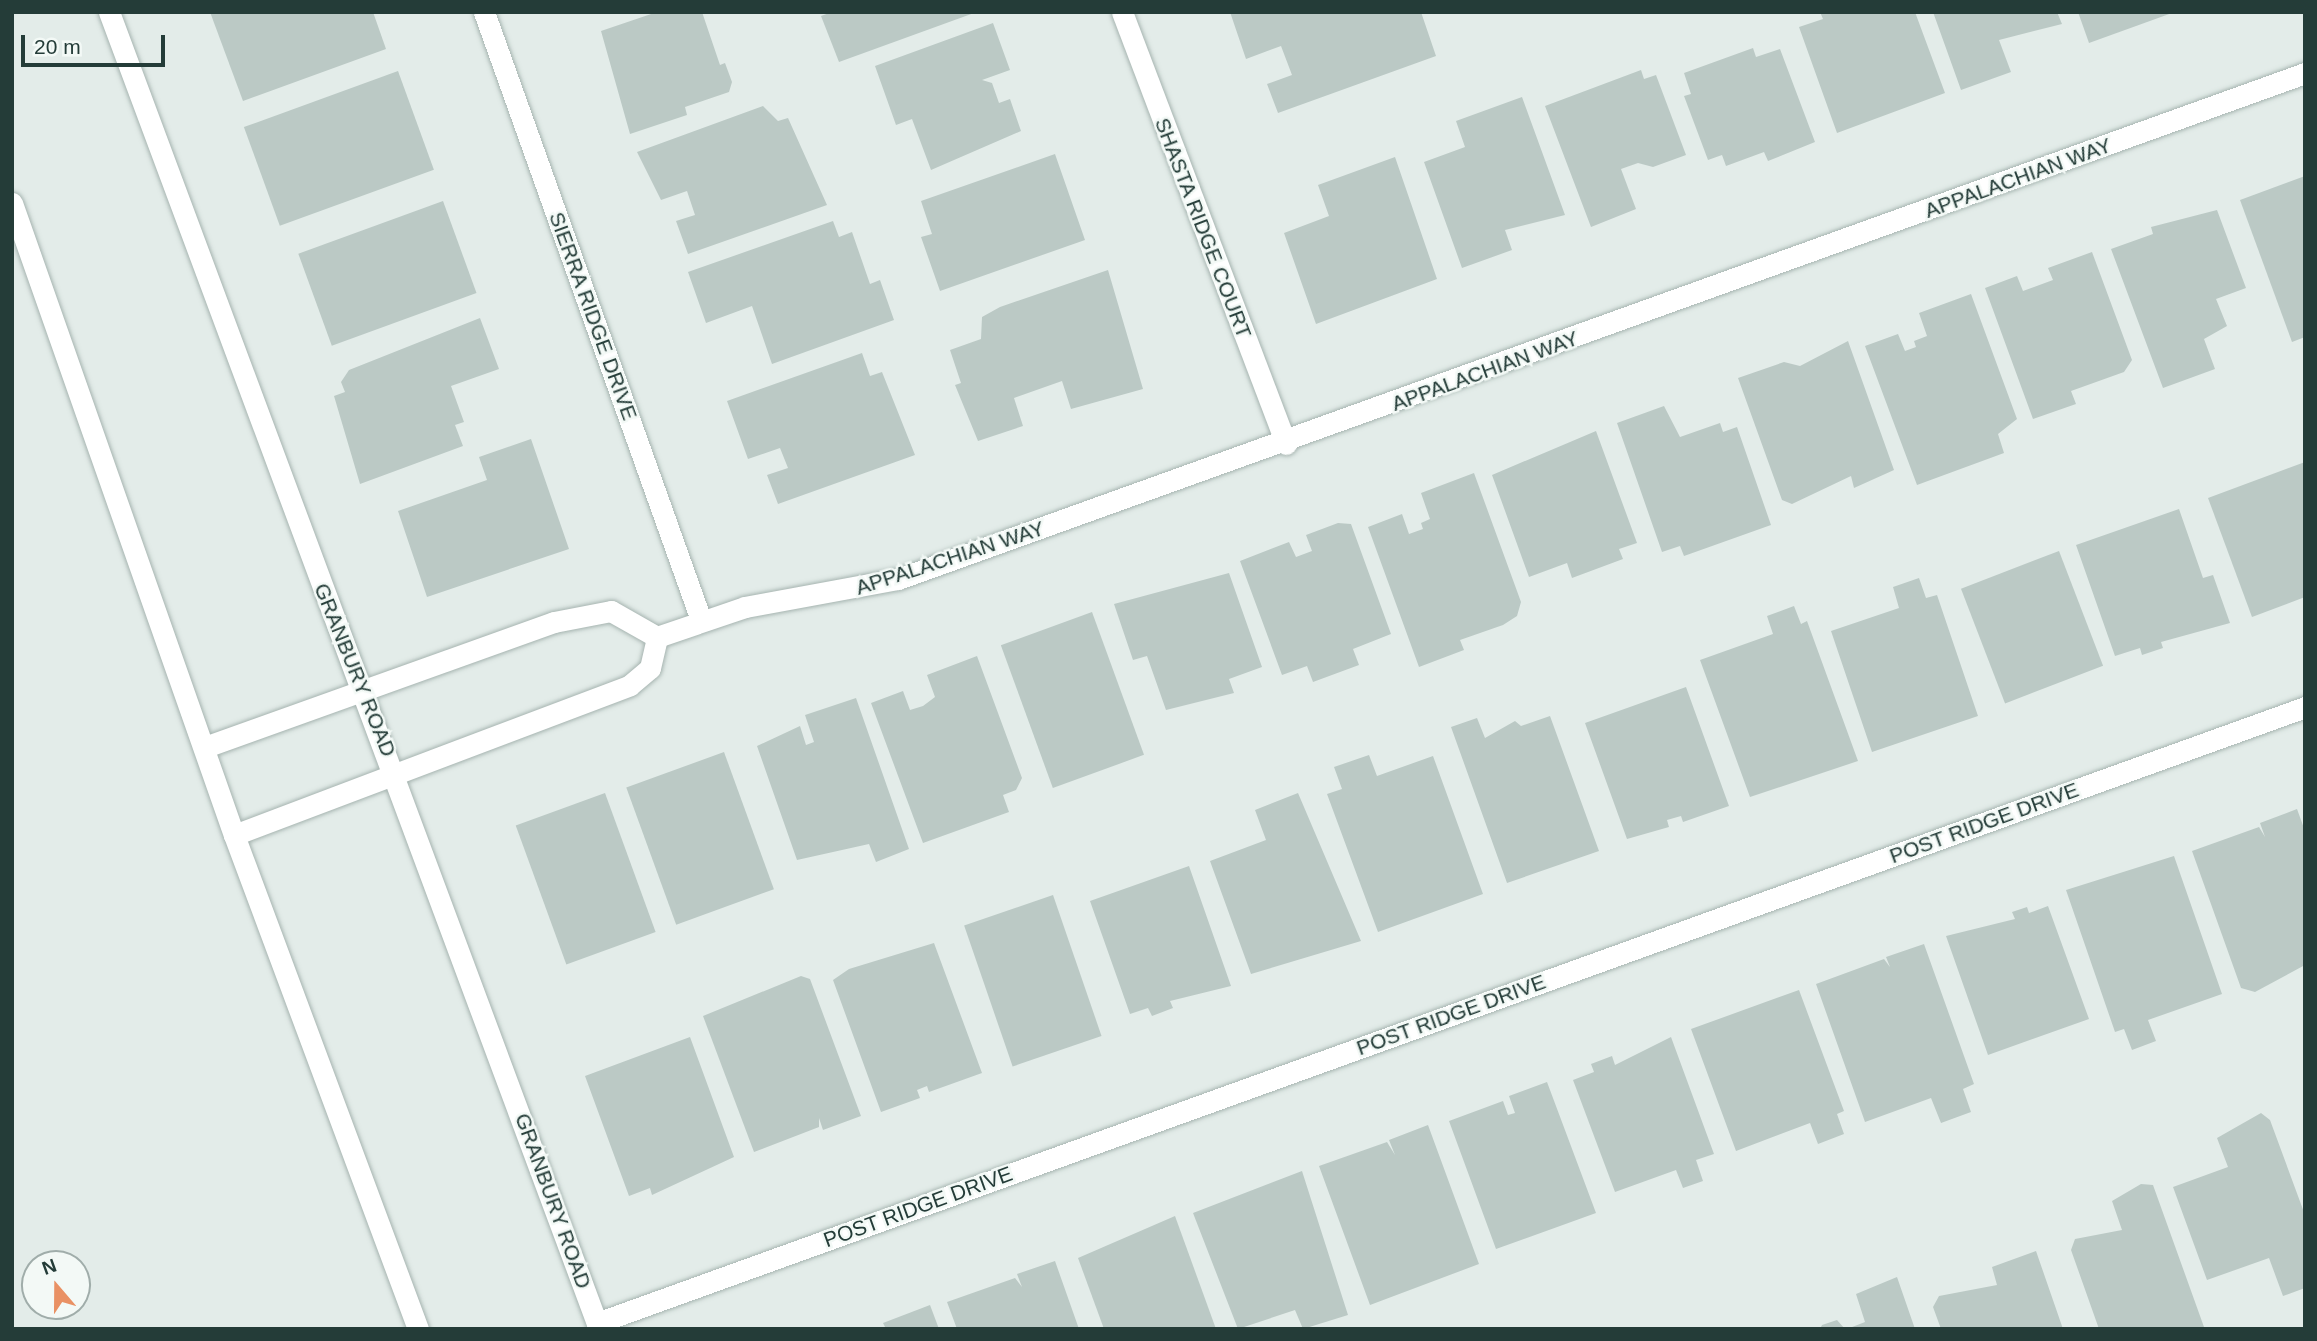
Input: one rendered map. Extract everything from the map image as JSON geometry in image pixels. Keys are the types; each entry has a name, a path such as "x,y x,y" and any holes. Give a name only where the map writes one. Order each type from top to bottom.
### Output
{"street":[{"name":"GRANBURY ROAD","path":"109,12 361,694 398,775 598,1326"},
{"name":"SIERRA RIDGE DRIVE","path":"484,12 701,620"},
{"name":"SHASTA RIDGE COURT","path":"1122,12 1286,444"},
{"name":"APPALACHIAN WAY","path":"657,636 701,620 898,579 1286,444 2305,73"},
{"path":"12,203 234,835 418,1329"},
{"path":"205,747 588,615 611,611 657,636 650,668 630,685 234,835"},
{"name":"POST RIDGE DRIVE","path":"598,1326 2305,707"}],"building":[{"path":"210,12 373,12 386,49 243,101"},
{"path":"657,12 702,12 720,65 725,63 732,82 729,92 685,107 687,115 630,134 601,31"},
{"path":"832,12 974,13 839,62 821,16"},
{"path":"1230,12 1421,12 1436,56 1278,113 1267,84 1292,75 1281,46 1246,59"},
{"path":"1820,12 1915,12 1945,93 1837,133 1799,27 1823,19"},
{"path":"1933,12 2057,12 2062,24 1999,40 2011,72 1961,90"},
{"path":"2078,12 2172,12 2172,13 2089,43"},
{"path":"993,23 1010,70 982,80 992,83 999,103 1010,99 1021,131 931,170 912,119 896,125 875,66"},
{"path":"1753,48 1756,57 1780,49 1815,142 1768,161 1764,152 1726,166 1722,155 1708,160 1684,96 1691,94 1684,73"},
{"path":"1641,70 1644,79 1656,75 1686,155 1653,167 1638,163 1621,169 1636,209 1591,227 1545,106"},
{"path":"398,71 434,170 280,226 244,127"},
{"path":"1522,97 1565,215 1505,230 1512,250 1462,268 1424,162 1465,147 1456,121"},
{"path":"763,106 778,121 788,118 827,205 688,254 676,221 695,215 687,191 661,200 637,152"},
{"path":"1055,154 1085,240 940,291 921,237 932,234 921,201"},
{"path":"1395,157 1437,279 1316,324 1284,233 1329,216 1318,185"},
{"path":"2305,176 2305,337 2292,342 2240,200"},
{"path":"443,201 477,293 332,346 298,254"},
{"path":"2217,210 2246,288 2216,299 2227,326 2204,339 2215,369 2163,388 2111,249 2153,234 2151,227"},
{"path":"833,221 839,237 852,232 870,284 880,280 894,320 772,364 752,306 706,323 688,272"},
{"path":"2092,252 2132,360 2124,372 2071,391 2076,404 2033,419 1985,288 2017,276 2023,291 2053,280 2048,268"},
{"path":"1108,270 1143,389 1071,409 1062,381 1014,398 1023,426 978,441 955,385 961,383 950,350 981,339 982,317 1000,307"},
{"path":"1971,294 2017,419 1998,434 2004,453 1917,485 1865,346 1898,334 1905,351 1916,347 1914,341 1927,336 1919,313"},
{"path":"480,318 499,369 451,386 464,422 455,425 463,446 360,484 334,396 345,392 341,382 349,370"},
{"path":"1848,341 1894,470 1854,488 1851,476 1792,504 1782,500 1738,378 1784,362 1800,366"},
{"path":"862,353 870,376 882,372 915,455 778,504 767,475 788,468 780,448 748,459 727,401"},
{"path":"1664,406 1680,437 1720,423 1723,432 1737,427 1771,525 1684,556 1680,546 1662,552 1617,423"},
{"path":"1596,431 1637,543 1619,549 1623,559 1572,578 1567,563 1529,577 1492,475"},
{"path":"531,439 569,549 427,597 398,511 487,480 479,457"},
{"path":"2305,462 2305,597 2252,617 2208,498"},
{"path":"1474,473 1521,602 1517,616 1503,625 1460,640 1464,650 1419,667 1368,527 1402,514 1409,534 1423,529 1421,523 1430,519 1421,493"},
{"path":"2179,509 2203,578 2213,575 2230,623 2161,642 2163,648 2142,655 2140,648 2115,656 2076,545"},
{"path":"1338,523 1351,524 1391,634 1353,649 1359,665 1313,682 1307,666 1282,675 1240,561 1289,542 1296,557 1312,551 1306,535"},
{"path":"2059,551 2103,666 2005,703 1961,589"},
{"path":"1229,573 1262,667 1229,679 1234,693 1166,710 1147,656 1133,660 1114,604"},
{"path":"1919,578 1926,598 1937,595 1978,716 1872,752 1831,631 1899,608 1893,587"},
{"path":"1794,606 1801,624 1807,621 1858,761 1750,797 1700,660 1773,634 1767,616"},
{"path":"1092,612 1144,755 1053,788 1001,645"},
{"path":"977,656 1022,778 1016,790 1003,795 1009,812 923,843 871,703 903,691 910,710 923,706 935,697 927,675"},
{"path":"1686,687 1729,806 1683,822 1681,816 1667,820 1669,827 1627,839 1585,723"},
{"path":"856,698 909,849 876,862 869,844 797,860 757,746 800,726 806,745 814,742 805,715"},
{"path":"1550,716 1599,851 1507,883 1451,727 1477,718 1485,738 1515,721 1521,726"},
{"path":"724,752 774,889 676,925 626,788"},
{"path":"1369,755 1377,776 1433,756 1483,894 1378,932 1327,794 1342,789 1334,767"},
{"path":"605,793 656,932 566,965 516,825"},
{"path":"1298,793 1361,941 1251,974 1210,861 1266,840 1255,810"},
{"path":"2297,809 2305,831 2305,965 2255,992 2241,988 2192,851 2259,827 2265,837 2260,823"},
{"path":"2174,856 2222,994 2148,1020 2156,1041 2132,1050 2124,1029 2115,1032 2066,890"},
{"path":"1189,866 1231,986 1170,1001 1173,1008 1152,1016 1148,1008 1130,1014 1090,901"},
{"path":"1053,895 1102,1036 1013,1066 964,926"},
{"path":"2048,906 2089,1019 1988,1055 1946,936 2015,919 2012,912 2027,907 2029,913"},
{"path":"934,943 982,1073 929,1092 927,1086 917,1090 920,1098 881,1112 833,980 849,969"},
{"path":"1924,944 1974,1084 1963,1089 1971,1112 1941,1123 1931,1098 1865,1122 1816,984 1884,959 1890,967 1886,957"},
{"path":"801,976 810,979 861,1116 823,1130 819,1118 819,1127 754,1152 703,1016"},
{"path":"1799,990 1844,1111 1837,1114 1844,1134 1818,1144 1810,1123 1736,1151 1691,1029"},
{"path":"690,1037 734,1157 652,1195 650,1188 629,1196 585,1076"},
{"path":"1671,1037 1714,1154 1696,1160 1703,1181 1683,1188 1676,1170 1615,1192 1573,1080 1594,1072 1591,1064 1612,1056 1615,1065"},
{"path":"1547,1082 1596,1213 1496,1249 1449,1121 1503,1101 1508,1115 1515,1113 1509,1096"},
{"path":"2261,1113 2270,1120 2305,1215 2305,1288 2283,1296 2269,1258 2207,1280 2173,1187 2228,1167 2217,1138"},
{"path":"1428,1125 1479,1264 1370,1305 1319,1166 1387,1142 1395,1155 1389,1140"},
{"path":"1302,1171 1348,1315 1303,1329 1295,1310 1238,1329 1193,1213"},
{"path":"2141,1184 2153,1185 2204,1327 2099,1329 2071,1250 2075,1239 2122,1230 2112,1201"},
{"path":"1175,1216 1216,1329 1104,1329 1078,1258"},
{"path":"2036,1251 2063,1329 1941,1329 1933,1307 1939,1296 1997,1285 1992,1267"},
{"path":"1055,1261 1079,1329 957,1329 947,1302 1015,1278 1022,1287 1017,1274"},
{"path":"1897,1277 1915,1329 1847,1329 1865,1322 1856,1294"},
{"path":"930,1305 939,1329 886,1329 883,1323"},
{"path":"1837,1320 1845,1329 1820,1329 1822,1325"}]}
